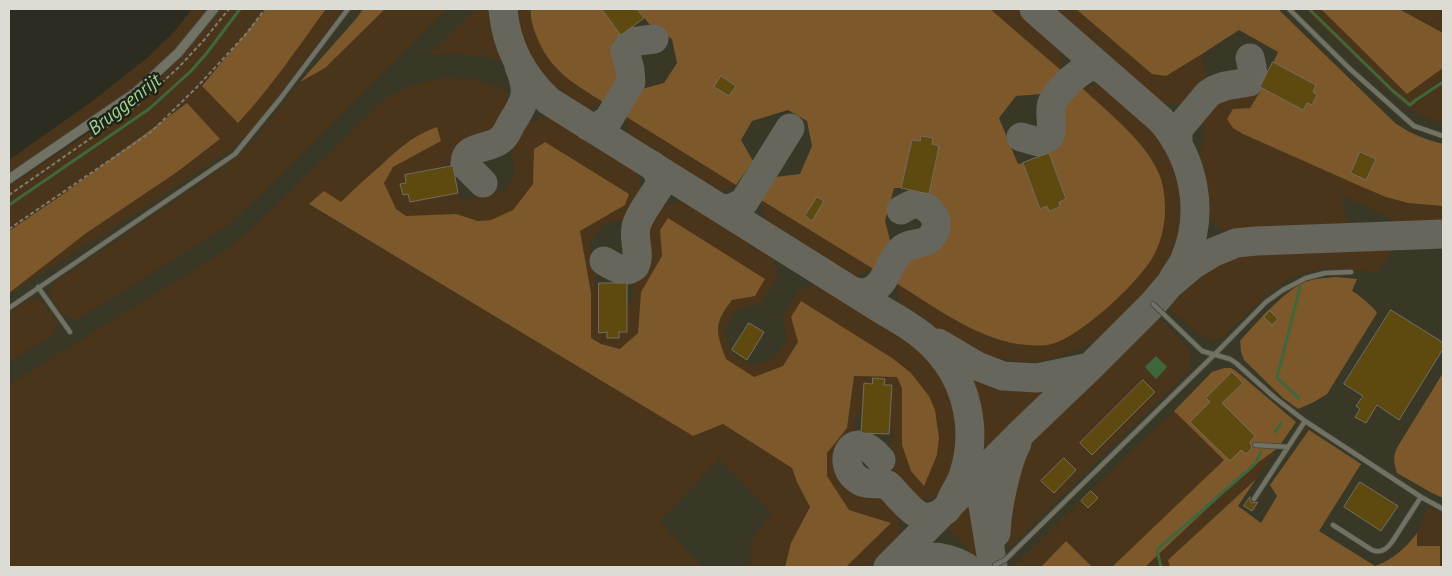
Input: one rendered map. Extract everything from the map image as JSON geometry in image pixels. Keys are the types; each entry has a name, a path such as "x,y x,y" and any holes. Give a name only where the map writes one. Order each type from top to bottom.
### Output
{"street":[{"path":"9,179 136,92 178,53 214,9"}],"lane":[{"path":"9,308 235,154 280,99 348,9"},
{"path":"1289,9 1393,109 1414,126 1443,136"},
{"path":"995,565 1005,560 1266,302 1283,290 1306,278 1325,273 1351,272"},
{"path":"38,287 70,332"},
{"path":"1153,304 1202,351 1230,359 1305,421 1421,497 1443,509"},
{"path":"1254,499 1305,421"},
{"path":"1255,445 1288,447"},
{"path":"1333,525 1372,550 1382,552 1388,548 1421,497"}],"path":[{"path":"9,229 151,132 197,87 246,34 265,9"}],"shaded area":[{"path":"192,9 207,9 168,57 127,93 9,175 9,160 94,100 147,58 174,32"},
{"path":"221,9 266,9 202,85 274,80 326,9 343,9 284,89 253,128 232,149 9,294 34,272 178,171 220,139 186,103 59,197 9,231 9,186 121,111 149,89 182,56"},
{"path":"258,9 1443,9 1443,567 9,567 9,219"},
{"path":"266,9 326,9 273,82 238,123 202,86"},
{"path":"363,9 385,9 325,68 300,82 356,19"},
{"path":"385,9 447,9 257,198 224,228 75,321 72,317 65,317 48,294 52,292 50,289 53,287 51,285 236,158 257,137 300,82 325,68"},
{"path":"476,9 490,9 494,41 502,62 466,54 429,55"},
{"path":"516,9 531,9 531,14 571,82 603,102 586,109 557,90 542,76 527,53"},
{"path":"531,9 602,9 621,35 613,42 620,75 603,102 572,82 548,58 535,32 531,19"},
{"path":"637,9 990,9 1062,71 1042,94 1016,96 999,118 1018,164 1023,163 1040,209 1047,206 1049,211 1060,207 1059,202 1066,199 1049,153 1061,135 1060,108 1080,86 1137,141 1147,153 1161,179 1165,198 1165,217 1162,236 1155,253 1138,277 1111,305 1081,329 1055,343 1038,346 1011,343 976,331 943,313 896,283 909,259 935,252 948,231 943,207 932,199 932,194 929,194 939,146 932,144 933,138 921,136 920,141 912,140 901,188 894,188 885,221 891,244 875,270 761,200 775,177 800,174 812,146 807,121 788,110 752,121 741,140 753,161 736,185 625,116 642,89 664,83 677,63 672,39 651,26"},
{"path":"990,9 1017,9 1059,46 1062,71"},
{"path":"1053,9 1076,9 1152,74 1166,75 1202,54 1206,79 1183,103 1162,104"},
{"path":"1076,9 1278,9 1395,123 1418,136 1443,144 1443,206 1408,203 1386,197 1233,128 1227,119 1233,109 1250,108 1261,90 1278,52 1239,30 1166,76 1152,74"},
{"path":"1304,9 1321,9 1407,94 1443,68 1443,124 1425,117 1398,100"},
{"path":"1321,9 1399,9 1443,33 1443,68 1407,94"},
{"path":"1399,9 1443,9 1443,33"},
{"path":"441,78 476,80 500,88 509,93 507,109 489,135 455,145 457,156 454,161 446,163 447,167 405,175 406,183 401,184 403,195 408,194 410,202 458,193 461,200 503,192 515,174 511,148 528,122 549,116 637,170 642,193 624,219 602,225 589,244 595,269 598,272 595,277 595,289 599,290 600,332 607,333 608,338 619,338 619,332 627,332 627,302 633,302 633,284 652,255 647,232 663,206 685,200 772,254 777,276 761,303 737,309 724,330 731,353 751,365 774,359 787,340 783,316 799,289 820,284 908,341 932,363 951,395 958,428 953,463 937,497 917,499 894,476 896,453 890,445 893,440 893,429 890,428 892,385 884,385 885,379 872,384 864,383 862,414 856,414 853,435 836,453 835,475 854,494 878,496 899,516 899,538 869,567 846,567 891,523 849,510 827,476 827,453 847,428 853,376 897,377 902,388 902,445 937,455 938,423 929,396 911,373 791,317 799,342 783,366 754,377 725,359 718,328 722,316 732,300 755,296 660,230 662,256 641,292 638,333 620,349 601,344 591,338 591,293 580,231 625,205 629,194 545,142 534,149 533,184 513,210 491,220 478,221 456,214 406,217 396,209 384,183 393,167 441,141 436,127 397,149 341,202 309,205 693,436 723,424 792,468 810,507 791,543 785,567 750,567 752,539 772,513 719,459 660,521 702,567 9,567 9,385 229,248 249,232 386,98 411,86"},
{"path":"1101,84 1149,127 1168,153 1180,183 1182,207 1179,232 1165,267 1147,290 1103,334 1092,342 1061,356 1033,362 1009,360 975,350 944,333 900,304 896,283 967,327 982,334 1013,344 1040,345 1163,233 1165,198 1153,161 1144,147 1080,86"},
{"path":"1261,90 1250,108 1233,128 1386,197 1408,203 1443,206 1443,224 1397,224 1387,217 1341,195 1348,226 1253,231 1234,234 1215,226 1210,217 1203,165 1199,158 1204,134 1203,119 1223,96"},
{"path":"187,103 220,139 177,172 85,234 9,293 9,231 59,197"},
{"path":"625,116 736,185 718,191 630,137"},
{"path":"437,127 441,141 393,167 384,183 396,209 406,216 456,214 478,221 491,220 513,210 533,184 534,149 545,142 629,194 625,205 580,231 591,293 591,338 601,344 620,349 638,333 641,292 662,256 660,230 668,218 765,279 755,296 732,300 719,322 718,328 718,335 726,359 754,377 783,366 798,342 791,317 801,301 892,358 911,373 929,396 935,410 939,438 937,455 924,486 911,471 902,445 902,388 897,377 854,376 847,428 827,453 827,476 849,510 891,523 846,567 785,567 791,543 810,507 792,468 723,424 693,436 309,204 324,191 341,202 399,149 413,139"},
{"path":"761,200 875,270 853,275 766,221"},
{"path":"1384,245 1391,252 1378,272 1333,268 1309,271 1297,276 1269,293 1227,334 1219,339 1212,340 1203,337 1168,308 1207,272 1229,259 1262,252"},
{"path":"1320,278 1357,279 1352,291 1366,301 1377,313 1327,394 1298,409 1283,398 1244,360 1240,341 1271,308 1297,286"},
{"path":"32,297 34,300 37,298 41,299 57,323 54,329 56,333 9,362 9,313"},
{"path":"1158,317 1188,347 1191,358 1189,370 1009,548 1011,512 1015,487 1026,453 1036,436"},
{"path":"1156,356 1167,367 1156,379 1145,367"},
{"path":"1231,368 1236,371 1296,422 1278,448 1249,469 1145,567 1112,567 1224,460 1174,411 1212,372"},
{"path":"1443,373 1443,498 1397,473 1394,460 1398,446"},
{"path":"971,377 999,386 1026,388 1050,386 988,450 986,448 979,399"},
{"path":"1174,411 1224,460 1112,567 1092,567 1066,541 1041,567 1013,567"},
{"path":"1309,430 1361,464 1319,531 1375,566 1398,553 1417,533 1417,546 1440,546 1440,567 1170,567 1168,560 1256,479 1238,506 1261,523 1277,496 1270,485"},
{"path":"1278,448 1256,479 1168,559 1170,567 1145,567 1249,469"},
{"path":"969,503 978,559 946,526"},
{"path":"1428,507 1443,514 1443,567 1440,567 1440,546 1417,546 1417,533"},
{"path":"1066,541 1092,567 1041,567"}],"building":[{"path":"602,9 637,9 644,18 621,35"},
{"path":"1273,62 1316,85 1313,92 1317,95 1312,105 1307,103 1303,110 1260,87"},
{"path":"721,76 736,86 729,96 714,87"},
{"path":"921,136 933,138 932,144 939,146 929,194 901,188 912,140 920,141"},
{"path":"1360,152 1376,159 1366,180 1351,173"},
{"path":"1049,153 1066,199 1059,202 1060,207 1049,211 1047,206 1040,209 1023,163"},
{"path":"453,166 458,193 410,202 408,194 403,195 400,184 406,183 405,175"},
{"path":"817,197 824,201 812,221 805,216"},
{"path":"599,283 627,283 627,332 619,332 619,338 607,338 607,332 599,333"},
{"path":"1391,310 1443,343 1443,349 1399,420 1377,405 1366,423 1355,417 1360,409 1356,406 1363,396 1344,384"},
{"path":"1270,311 1278,319 1272,325 1264,317"},
{"path":"749,323 764,332 747,360 732,350"},
{"path":"1232,372 1243,383 1222,403 1255,436 1250,442 1252,448 1246,454 1241,450 1230,461 1190,422 1210,402 1206,398"},
{"path":"873,378 885,379 884,385 892,385 889,434 861,433 864,383 872,384"},
{"path":"1143,380 1155,392 1092,455 1080,443"},
{"path":"1064,458 1076,470 1054,493 1041,481"},
{"path":"1360,482 1398,506 1381,531 1344,507"},
{"path":"1091,491 1098,498 1088,508 1081,501"},
{"path":"1250,497 1252,503 1258,502 1252,511 1244,506"}],"waterway":[{"name":"Bruggenrijt","path":"9,205 149,109 191,71 240,9"},
{"path":"1309,9 1393,91 1410,105 1443,82"},
{"path":"1298,399 1277,378 1300,287"},
{"path":"1275,432 1281,423"},
{"path":"1161,567 1157,550 1255,464 1261,452"}],"taxiway":[{"path":"503,9 508,35 517,60 523,71 549,101 905,324 924,337 940,353 960,385 967,410 970,437 967,463 961,481 947,509 933,516 921,516 911,509 888,485 867,483 860,481 852,475 847,458 849,451 854,446 861,445 870,449 881,460"},
{"path":"1034,9 1161,120 1181,151 1193,186 1195,204 1194,223 1185,259 1173,279"},
{"path":"588,126 597,127 608,120 631,82 625,51 631,42 654,39"},
{"path":"1178,144 1178,131 1208,94 1225,86 1249,82 1252,73 1250,58"},
{"path":"483,183 465,165 466,158 473,150 502,139 520,109 525,96 525,90 519,66"},
{"path":"1021,137 1039,142 1049,137 1051,133 1051,107 1059,92 1077,74 1091,67 1096,66 1106,72"},
{"path":"720,208 730,209 744,202 790,128"},
{"path":"604,261 623,270 631,269 635,266 637,261 635,232 637,222 660,185 660,179 652,165"},
{"path":"853,291 864,293 877,287 896,256 904,247 923,242 932,237 936,222 928,209 920,204 913,204 901,210"},
{"path":"888,567 1153,304 1169,285 1194,264 1214,252 1236,243 1443,234"},
{"path":"938,343 977,366 1003,376 1037,378 1090,367"},
{"path":"996,533 1003,486 1009,462 1017,443"},
{"path":"976,463 993,567"},
{"path":"890,567 909,560 928,557 947,559 966,567"}]}
